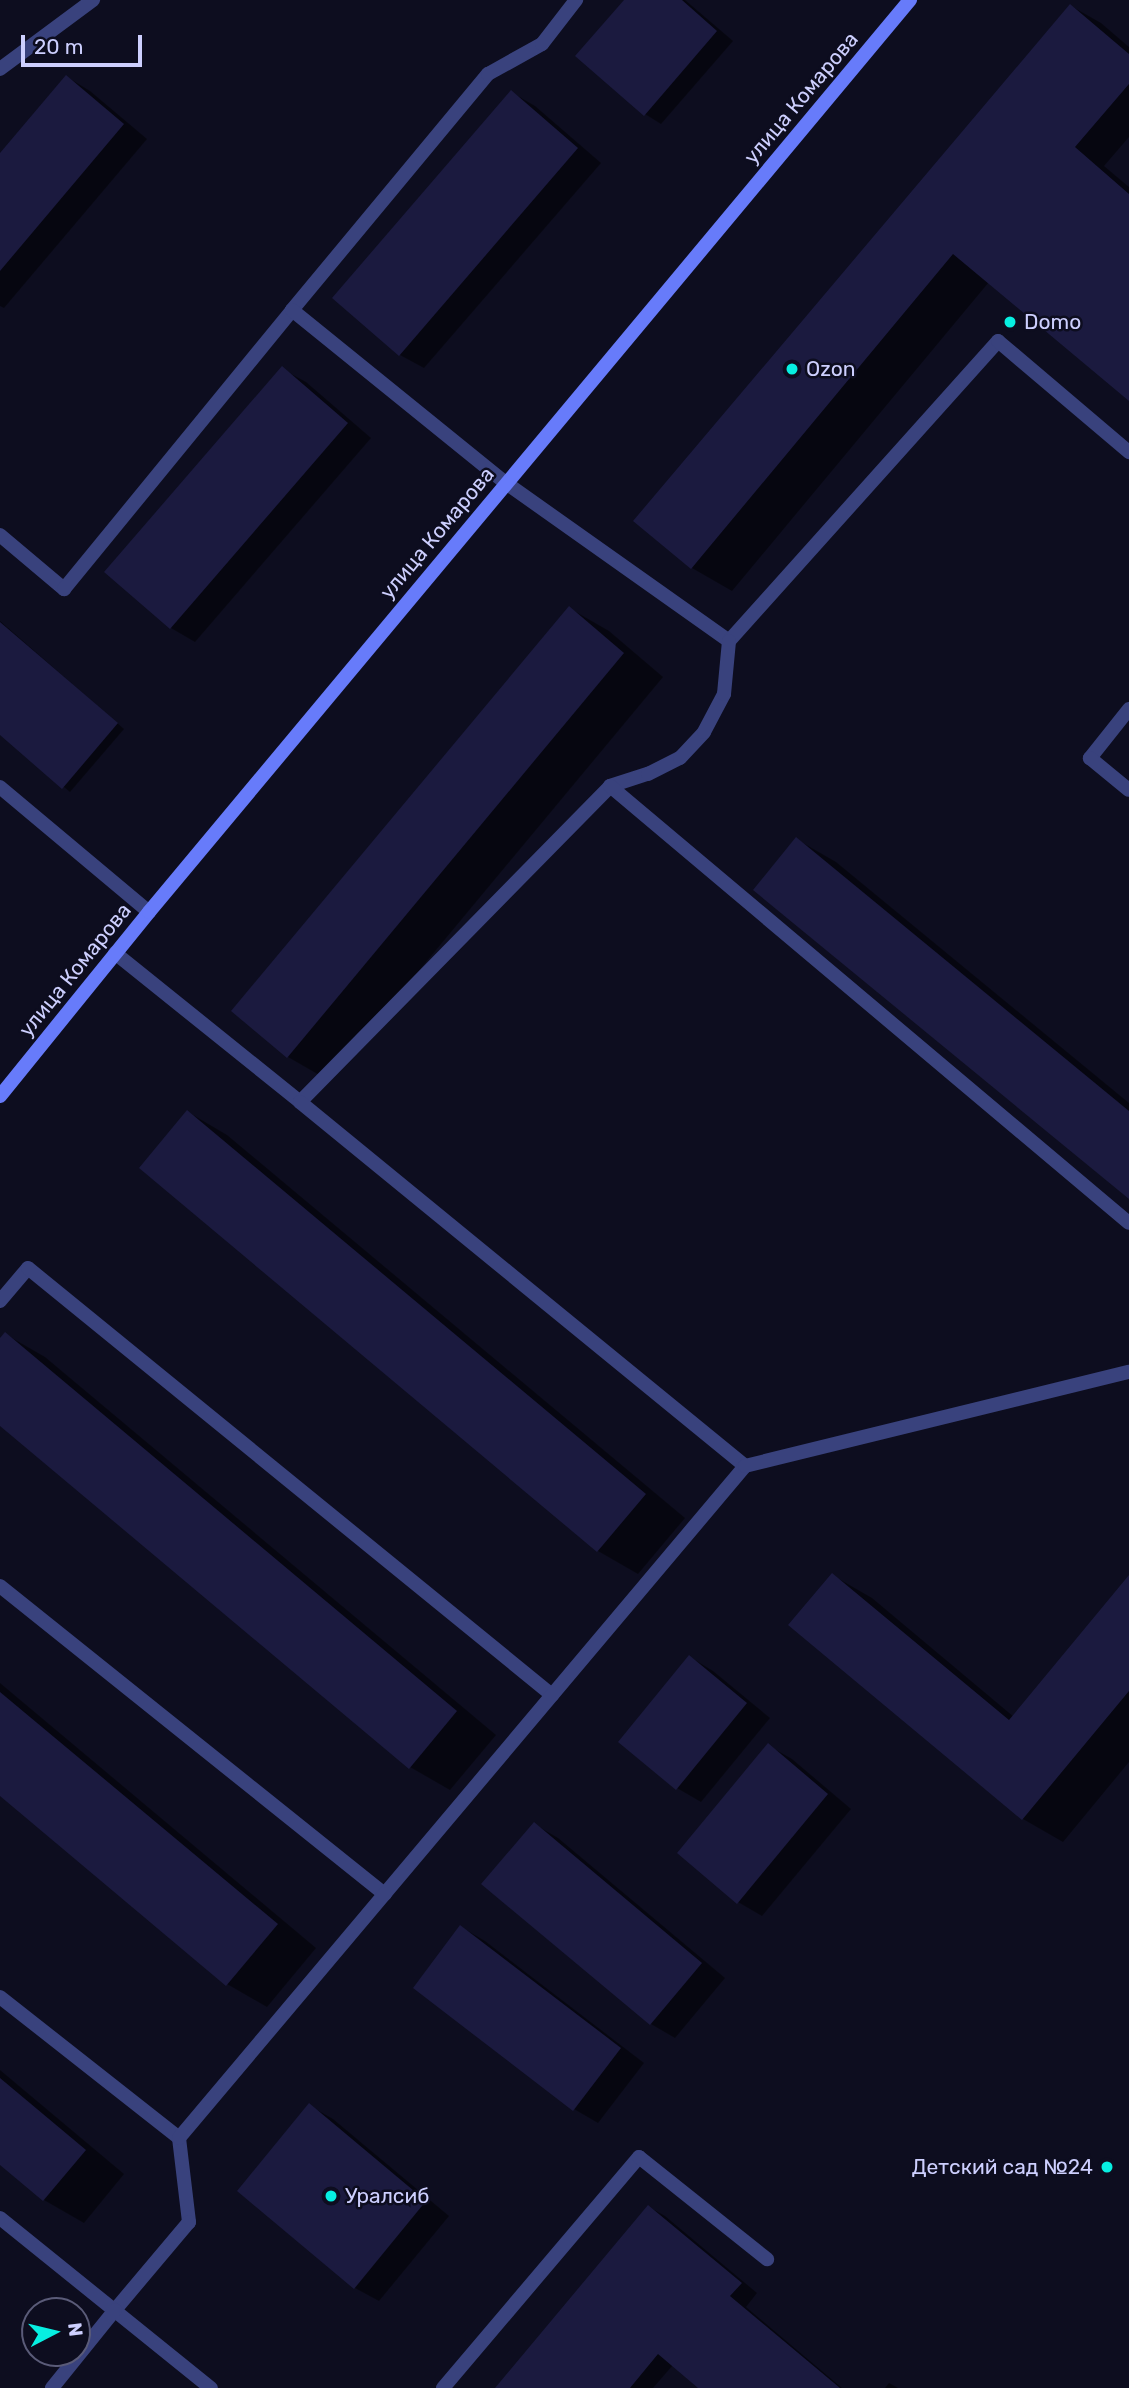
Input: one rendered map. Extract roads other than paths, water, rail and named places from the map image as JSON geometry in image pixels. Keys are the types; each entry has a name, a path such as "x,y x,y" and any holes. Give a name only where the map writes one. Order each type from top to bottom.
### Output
{"street":[{"path":"0,69 93,0"},
{"path":"0,535 64,589 488,74 542,44 576,0"},
{"name":"улица Комарова","path":"0,1096 149,912 911,0"},
{"path":"292,310 506,483 729,641"},
{"path":"300,1102 610,786 649,774 680,758 704,732 724,694 729,641 998,341 1129,452"},
{"path":"1129,709 1090,758 1129,790"},
{"path":"610,786 1129,1223"},
{"path":"0,787 149,912"},
{"path":"115,953 745,1466"},
{"path":"0,1301 28,1268 552,1695"},
{"path":"179,2138 745,1466 1129,1371"},
{"path":"0,1586 385,1894"},
{"path":"0,1997 179,2138 189,2222 52,2388"},
{"path":"443,2388 639,2157 767,2259"},
{"path":"0,2218 211,2388"}],"place":[{"name":"Domo","path":"1010,322"},
{"name":"Ozon","path":"792,369"},
{"name":"Детский сад №24","path":"1107,2167"},
{"name":"Уралсиб","path":"331,2196"}]}
